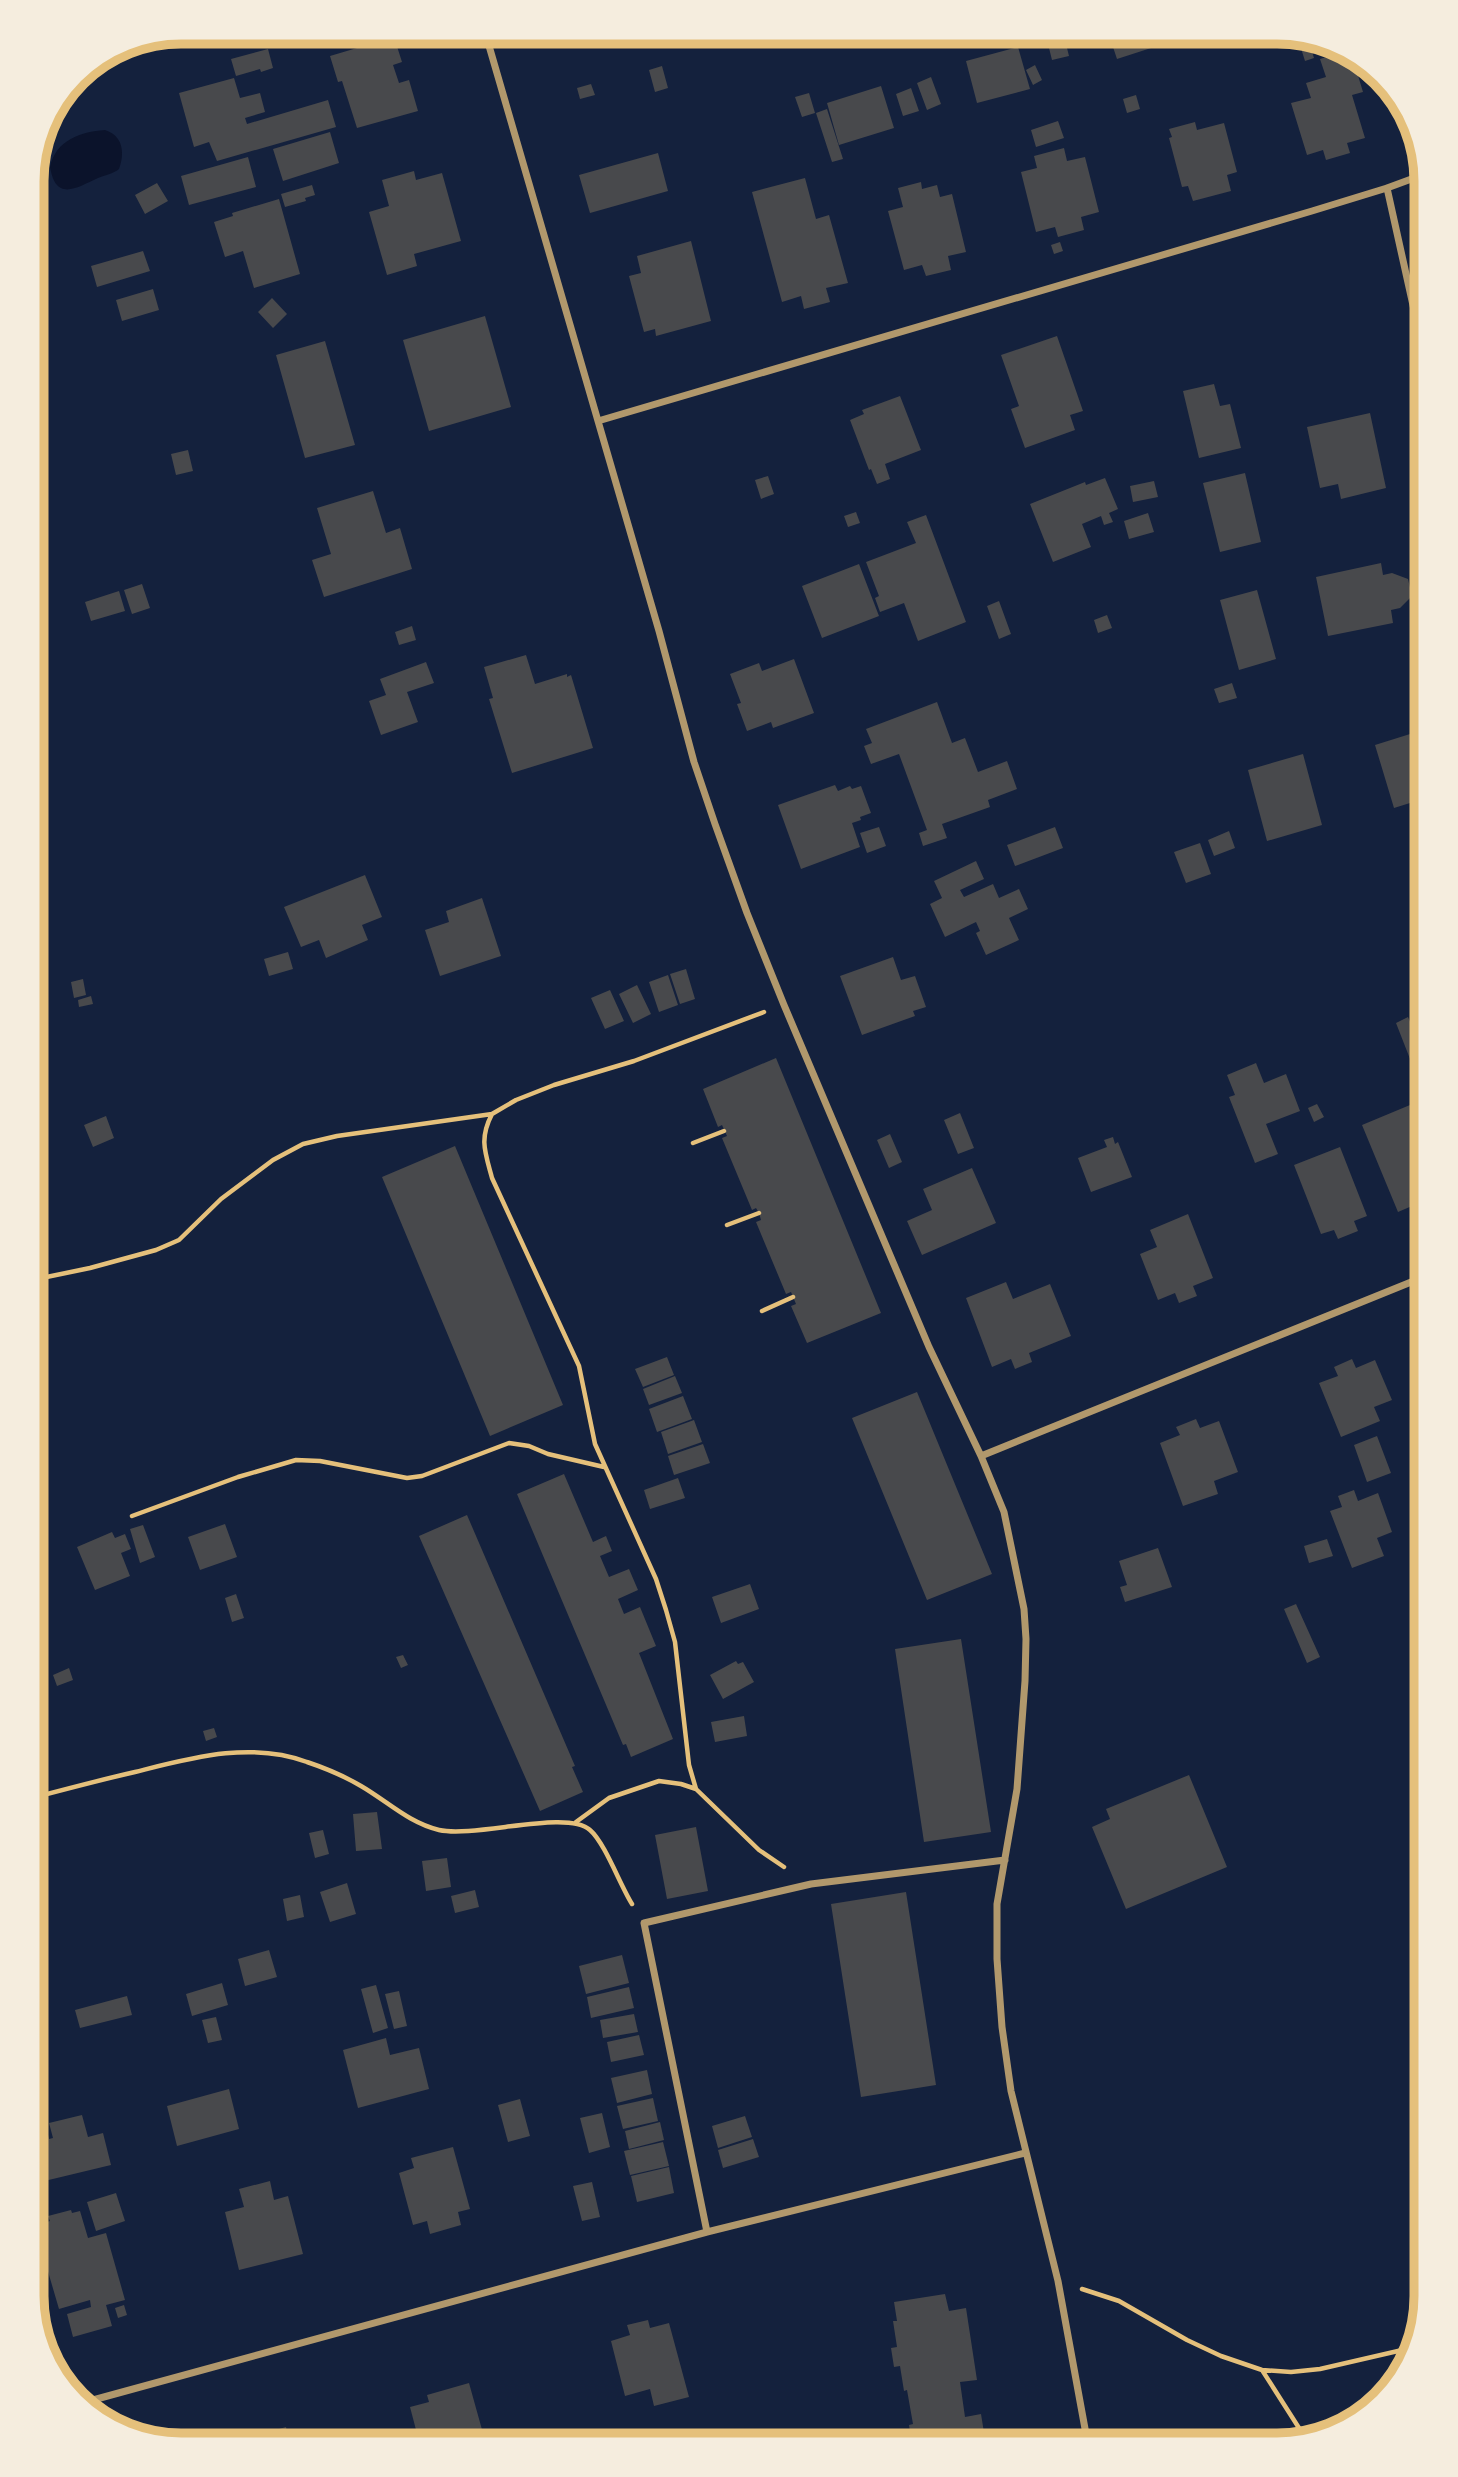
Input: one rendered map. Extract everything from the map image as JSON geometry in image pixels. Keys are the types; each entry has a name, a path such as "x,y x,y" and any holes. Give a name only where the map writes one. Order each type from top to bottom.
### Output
{"street":[{"path":"488,44 659,631 694,762 747,913 929,1347 981,1456 1004,1512 1015,1560 1025,1629 1026,1681 1019,1762 998,1904 996,1959 1009,2078 1058,2281 1086,2433"},
{"path":"598,421 1414,178"},
{"path":"1387,188 1414,310"},
{"path":"981,1456 1414,1281"},
{"path":"707,2232 644,1923 811,1884 1005,1860"},
{"path":"92,2400 707,2232 1025,2153"}],"path":[{"path":"44,1278 156,1250 179,1240 221,1199 272,1160 303,1144 337,1136 492,1114 516,1100 554,1085 634,1061 784,1005"},
{"path":"492,1114 483,1137 492,1178 579,1366 595,1444 667,1609 675,1642 689,1765 696,1789 759,1850 811,1884"},
{"path":"693,1143 724,1131"},
{"path":"727,1225 759,1213"},
{"path":"762,1311 793,1297"},
{"path":"132,1516 238,1477 296,1460 320,1461 407,1478 422,1476 509,1443 605,1467"},
{"path":"44,1795 201,1755 235,1751 270,1753 305,1761 362,1787 422,1825 439,1830 459,1833 575,1822 588,1828 597,1838 619,1883 644,1923"},
{"path":"575,1822 609,1798 659,1781 696,1789"},
{"path":"1058,2281 1119,2301 1187,2340 1221,2356 1262,2370 1291,2372 1320,2369 1403,2350"},
{"path":"1262,2370 1301,2431"}],"water":[{"path":"105,130 116,136 121,145 119,169 75,188 62,188 57,185 50,167 63,144 78,135"}],"building":[{"path":"370,44 396,44 402,62 393,65 399,83 409,80 418,111 357,128 342,81 338,82 330,56"},
{"path":"1048,44 1066,44 1069,56 1052,60"},
{"path":"1112,44 1164,44 1117,59"},
{"path":"1300,46 1311,48 1314,58 1305,61"},
{"path":"1018,47 1030,89 977,103 966,61"},
{"path":"268,49 273,68 236,76 231,59"},
{"path":"1332,55 1337,58 1339,64 1345,62 1356,69 1363,92 1352,95 1365,138 1347,143 1350,153 1326,160 1323,150 1307,155 1291,103 1311,98 1306,83 1326,77 1320,59"},
{"path":"1035,65 1042,80 1033,85 1026,70"},
{"path":"662,66 668,88 655,92 649,70"},
{"path":"931,77 941,104 927,110 917,83"},
{"path":"234,78 240,98 260,93 265,112 245,118 247,124 328,100 336,127 217,161 209,142 194,147 179,93"},
{"path":"591,84 595,95 580,99 577,88"},
{"path":"881,86 894,128 839,145 827,103"},
{"path":"911,88 919,111 903,116 896,94"},
{"path":"809,93 815,113 802,117 795,97"},
{"path":"1136,95 1140,109 1127,113 1123,99"},
{"path":"827,109 843,159 832,162 816,113"},
{"path":"1058,121 1064,138 1036,147 1031,130"},
{"path":"1195,122 1197,130 1224,123 1237,172 1227,175 1231,191 1193,201 1188,186 1182,187 1169,129"},
{"path":"330,132 339,163 283,181 273,149"},
{"path":"1064,148 1067,161 1085,157 1099,212 1081,217 1084,230 1058,237 1055,227 1036,232 1021,172 1037,168 1034,156"},
{"path":"658,153 668,191 590,213 579,175"},
{"path":"248,157 256,187 189,205 181,176"},
{"path":"414,171 416,180 442,173 461,241 414,254 417,266 387,275 369,212 389,206 382,180"},
{"path":"805,178 816,219 829,215 848,283 826,288 830,302 804,309 801,296 782,302 752,192"},
{"path":"921,182 922,189 937,185 940,197 952,194 966,252 948,256 951,270 926,276 922,265 904,270 888,211 903,207 898,188"},
{"path":"157,183 168,201 145,214 135,195"},
{"path":"312,185 315,195 305,198 306,201 285,207 281,194"},
{"path":"279,199 300,274 254,288 243,251 225,257 214,222 233,216 232,213"},
{"path":"691,241 711,321 656,336 655,329 644,332 629,276 641,273 637,256"},
{"path":"1060,242 1063,251 1054,254 1051,245"},
{"path":"143,251 150,271 97,287 91,266"},
{"path":"153,289 159,310 122,321 116,300"},
{"path":"272,298 287,314 273,328 258,312"},
{"path":"485,316 511,407 429,431 403,340"},
{"path":"1057,336 1083,411 1070,415 1075,430 1025,448 1011,409 1019,406 1001,355"},
{"path":"325,341 355,445 305,458 276,355"},
{"path":"1214,384 1220,406 1230,404 1241,448 1199,458 1183,391"},
{"path":"900,396 921,450 885,464 890,479 877,484 850,420 864,414 862,410"},
{"path":"1370,413 1386,488 1341,499 1338,484 1320,488 1307,427"},
{"path":"188,450 193,471 176,475 171,454"},
{"path":"1245,473 1261,542 1220,552 1203,483"},
{"path":"768,476 774,494 761,499 755,480"},
{"path":"1105,478 1118,509 1109,513 1113,522 1104,525 1101,516 1082,524 1091,547 1053,562 1030,504 1085,482 1086,485"},
{"path":"1154,481 1158,497 1133,502 1130,486"},
{"path":"373,491 386,533 400,528 412,569 324,597 312,560 331,554 317,508"},
{"path":"856,512 860,523 848,527 844,516"},
{"path":"1148,513 1154,532 1129,539 1124,521"},
{"path":"926,515 966,622 918,641 904,603 880,612 875,598 879,596 866,562 916,543 907,522"},
{"path":"1381,563 1383,575 1392,573 1408,579 1412,596 1400,608 1391,610 1393,623 1328,636 1316,577"},
{"path":"859,564 879,616 822,638 802,586"},
{"path":"142,584 150,608 132,614 124,590"},
{"path":"1257,590 1276,659 1239,670 1220,600"},
{"path":"119,591 125,611 91,621 85,602"},
{"path":"999,601 1011,634 999,639 987,606"},
{"path":"1107,615 1112,628 1098,633 1094,620"},
{"path":"412,626 416,640 399,645 395,632"},
{"path":"526,655 535,684 571,675 593,748 512,773 489,699 493,698 484,667"},
{"path":"794,659 814,713 773,728 771,722 747,731 737,704 741,703 730,674 759,663 762,671"},
{"path":"426,662 434,683 407,692 418,722 381,735 369,701 386,695 380,679"},
{"path":"1232,683 1237,698 1219,703 1214,689"},
{"path":"937,702 952,743 965,738 978,772 1007,761 1017,789 988,800 990,807 942,824 947,838 923,846 919,833 927,830 899,754 871,764 864,746 872,743 866,729"},
{"path":"1414,733 1414,802 1394,808 1375,745"},
{"path":"1303,754 1322,825 1267,841 1248,770"},
{"path":"835,785 838,791 850,786 852,789 861,786 871,813 852,823 860,847 801,869 778,805"},
{"path":"879,827 886,846 867,853 860,833"},
{"path":"1055,827 1063,848 1015,866 1007,845"},
{"path":"1229,831 1235,848 1214,856 1208,840"},
{"path":"1200,843 1211,874 1186,883 1174,852"},
{"path":"976,861 984,879 960,890 964,897 993,884 999,898 1019,889 1028,909 1009,918 1019,940 986,955 976,933 980,931 976,922 945,937 930,904 942,898 934,881"},
{"path":"365,875 382,917 362,925 368,940 326,958 319,940 301,947 284,907"},
{"path":"482,898 501,956 440,976 425,930 449,922 446,911"},
{"path":"288,952 293,969 269,976 264,959"},
{"path":"893,957 901,980 915,976 926,1007 913,1011 915,1016 862,1035 840,976"},
{"path":"686,969 695,999 680,1004 670,974"},
{"path":"668,975 678,1005 659,1012 649,982"},
{"path":"83,979 86,995 74,998 71,982"},
{"path":"637,985 651,1014 633,1023 619,994"},
{"path":"610,990 624,1021 605,1029 591,998"},
{"path":"91,996 93,1004 79,1007 78,1000"},
{"path":"1408,1017 1411,1024 1414,1023 1412,1064 1396,1023"},
{"path":"776,1058 881,1313 807,1343 791,1306 796,1304 791,1292 786,1294 756,1222 761,1220 759,1213 756,1208 752,1210 722,1138 727,1136 722,1125 718,1127 703,1089"},
{"path":"1256,1063 1264,1083 1286,1074 1300,1111 1266,1124 1278,1154 1255,1163 1229,1097 1235,1095 1227,1075"},
{"path":"1317,1104 1324,1117 1314,1122 1308,1108"},
{"path":"1410,1105 1414,1115 1414,1205 1398,1212 1362,1125"},
{"path":"960,1113 974,1148 958,1154 944,1120"},
{"path":"106,1116 114,1138 93,1147 84,1125"},
{"path":"890,1134 902,1162 889,1168 877,1140"},
{"path":"1113,1137 1115,1144 1118,1142 1132,1177 1091,1192 1078,1158 1107,1147 1104,1140"},
{"path":"455,1146 563,1405 490,1436 382,1177"},
{"path":"1340,1147 1367,1216 1354,1221 1358,1231 1338,1239 1334,1230 1321,1234 1294,1165"},
{"path":"972,1168 996,1223 922,1255 907,1221 932,1210 923,1189"},
{"path":"1188,1214 1213,1278 1193,1286 1197,1296 1179,1303 1175,1293 1158,1300 1140,1254 1157,1247 1150,1230"},
{"path":"1006,1282 1013,1299 1050,1284 1071,1336 1029,1353 1032,1362 1015,1369 1011,1359 992,1367 966,1298"},
{"path":"667,1357 674,1375 643,1387 635,1369"},
{"path":"1352,1359 1356,1368 1375,1360 1392,1400 1374,1407 1380,1421 1341,1437 1319,1383 1338,1376 1334,1367"},
{"path":"675,1376 682,1393 649,1405 643,1389"},
{"path":"917,1392 992,1574 927,1600 852,1418"},
{"path":"683,1396 692,1419 657,1432 649,1409"},
{"path":"1196,1419 1200,1428 1219,1421 1238,1472 1214,1481 1218,1494 1183,1506 1160,1443 1180,1435 1176,1427"},
{"path":"694,1420 702,1442 668,1454 661,1432"},
{"path":"1377,1436 1391,1473 1367,1482 1354,1445"},
{"path":"703,1444 710,1463 674,1475 668,1456"},
{"path":"564,1474 593,1542 606,1536 612,1551 600,1556 609,1577 629,1569 638,1590 618,1599 624,1614 640,1607 656,1646 639,1653 673,1739 631,1757 626,1744 623,1745 517,1494"},
{"path":"678,1478 685,1498 650,1509 644,1490"},
{"path":"1354,1490 1358,1501 1378,1493 1392,1532 1377,1538 1384,1556 1352,1568 1330,1511 1342,1507 1338,1496"},
{"path":"467,1515 575,1766 572,1767 583,1792 540,1811 419,1536"},
{"path":"225,1524 237,1557 200,1570 188,1537"},
{"path":"143,1525 155,1557 140,1563 130,1529"},
{"path":"112,1532 115,1538 125,1534 131,1549 121,1553 130,1576 95,1590 77,1547"},
{"path":"1327,1539 1333,1556 1309,1563 1304,1546"},
{"path":"1158,1548 1172,1587 1125,1602 1120,1587 1127,1585 1119,1561"},
{"path":"750,1584 759,1609 721,1623 712,1597"},
{"path":"236,1594 244,1618 232,1622 225,1598"},
{"path":"1296,1604 1320,1657 1307,1663 1284,1609"},
{"path":"961,1639 991,1832 924,1842 895,1649"},
{"path":"403,1655 408,1665 401,1668 396,1657"},
{"path":"736,1661 738,1664 743,1662 754,1682 723,1699 710,1675"},
{"path":"69,1668 73,1680 57,1686 53,1675"},
{"path":"744,1716 747,1736 715,1742 711,1722"},
{"path":"214,1728 217,1737 206,1741 203,1731"},
{"path":"1189,1775 1227,1867 1126,1909 1092,1827 1110,1819 1106,1809"},
{"path":"377,1812 382,1849 356,1851 353,1814"},
{"path":"696,1827 708,1891 667,1899 655,1835"},
{"path":"323,1830 329,1854 315,1858 309,1833"},
{"path":"447,1858 451,1887 426,1891 422,1861"},
{"path":"347,1883 356,1914 330,1922 320,1892"},
{"path":"475,1890 479,1907 455,1913 451,1896"},
{"path":"906,1892 936,2085 861,2097 831,1904"},
{"path":"300,1895 304,1917 287,1921 283,1899"},
{"path":"269,1950 277,1977 245,1986 238,1959"},
{"path":"622,1955 629,1983 586,1994 579,1966"},
{"path":"222,1983 228,2005 192,2016 186,1994"},
{"path":"376,1985 388,2028 373,2033 361,1989"},
{"path":"629,1987 634,2008 591,2018 587,1997"},
{"path":"399,1991 407,2026 394,2029 385,1994"},
{"path":"127,1996 132,2015 80,2028 75,2010"},
{"path":"634,2014 638,2032 603,2038 600,2020"},
{"path":"216,2017 222,2040 208,2043 202,2020"},
{"path":"639,2035 644,2055 611,2062 607,2042"},
{"path":"386,2038 390,2055 419,2048 429,2089 358,2108 343,2050"},
{"path":"647,2070 652,2094 617,2103 611,2078"},
{"path":"229,2089 239,2129 177,2146 167,2106"},
{"path":"653,2098 658,2121 623,2129 617,2106"},
{"path":"520,2099 530,2136 508,2142 498,2105"},
{"path":"602,2113 610,2147 589,2153 580,2118"},
{"path":"82,2115 88,2137 103,2133 111,2165 44,2181 44,2122 49,2139 53,2138 49,2123"},
{"path":"745,2116 752,2137 718,2148 712,2126"},
{"path":"660,2122 664,2140 629,2149 625,2131"},
{"path":"753,2139 759,2157 723,2168 718,2150"},
{"path":"663,2142 669,2166 630,2175 624,2151"},
{"path":"453,2147 470,2209 458,2212 461,2225 430,2234 427,2221 413,2225 399,2173 414,2168 411,2158"},
{"path":"669,2167 674,2193 637,2202 631,2176"},
{"path":"270,2181 274,2200 288,2196 303,2254 239,2270 225,2212 244,2207 239,2189"},
{"path":"592,2182 600,2217 582,2221 573,2186"},
{"path":"116,2193 125,2221 96,2231 87,2202"},
{"path":"71,2210 72,2213 80,2211 88,2238 106,2233 125,2300 106,2305 112,2326 73,2337 67,2314 91,2307 90,2300 59,2309 44,2258 44,2250 48,2249 44,2223 50,2221 48,2216"},
{"path":"945,2294 949,2311 966,2308 977,2380 960,2382 965,2417 981,2414 984,2433 910,2433 909,2425 913,2424 907,2390 904,2391 900,2366 894,2367 891,2348 897,2347 893,2321 897,2321 894,2302"},
{"path":"124,2305 127,2315 118,2318 115,2308"},
{"path":"648,2320 650,2328 669,2323 689,2397 654,2406 650,2389 625,2396 611,2341 630,2335 627,2325"},
{"path":"469,2383 483,2433 417,2433 410,2407 429,2402 427,2395"},
{"path":"286,2427 287,2433 265,2433"}]}
